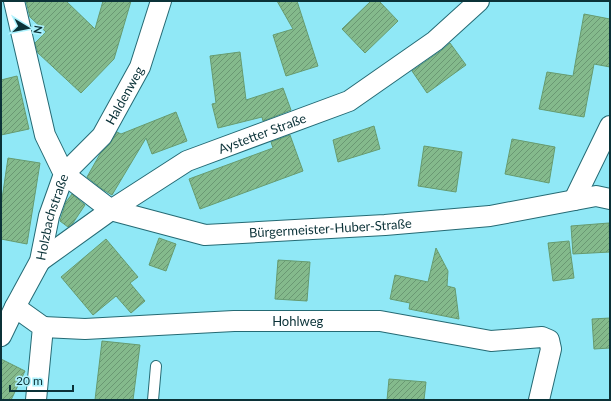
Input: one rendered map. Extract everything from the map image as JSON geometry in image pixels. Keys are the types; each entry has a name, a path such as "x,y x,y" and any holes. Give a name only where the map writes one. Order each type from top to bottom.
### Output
{"street":[{"name":"Holzbachstraße","path":"1,336 40,261 49,216 64,174 45,135 14,1"},
{"name":"Haldenweg","path":"64,174 102,136 140,67 161,1"},
{"name":"Aystetter Straße","path":"40,261 111,210 187,161 349,101 435,41 479,1"},
{"path":"574,200 610,126"},
{"name":"Bürgermeister-Huber-Straße","path":"64,174 111,210 205,235 385,225 490,216 596,196 610,199"},
{"path":"15,307 43,327 36,400"},
{"name":"Hohlweg","path":"43,327 85,329 234,321 380,321 490,341 542,336 549,340 551,349 539,400"}],"lane":[{"path":"153,400 156,366"}],"building":[{"path":"26,1 66,1 95,29 103,1 131,1 114,59 81,93 38,53 35,43 46,32 30,17"},
{"path":"277,1 297,1 318,66 286,76 273,35 293,29"},
{"path":"371,1 379,1 398,21 365,53 342,29"},
{"path":"584,14 610,19 610,67 594,64 584,117 539,109 547,72 573,76"},
{"path":"450,43 466,65 427,93 412,71"},
{"path":"240,52 246,100 283,88 291,110 263,121 262,117 218,128 212,104 216,103 210,56"},
{"path":"17,76 29,129 1,135 1,80"},
{"path":"176,112 187,141 152,154 146,138 112,195 87,177 100,154 110,144 117,132 121,134"},
{"path":"374,126 380,149 338,162 333,140"},
{"path":"290,135 303,171 200,209 189,179 273,148 271,142"},
{"path":"512,139 555,147 549,183 505,174"},
{"path":"424,146 462,152 456,192 418,186"},
{"path":"8,158 40,163 27,244 1,239 1,206"},
{"path":"72,194 85,205 73,223 68,227 60,221 66,202"},
{"path":"609,223 610,252 573,254 571,226"},
{"path":"159,238 176,244 166,271 149,265"},
{"path":"106,239 138,277 130,283 145,301 131,313 116,296 93,315 61,277"},
{"path":"569,241 574,278 553,281 548,243"},
{"path":"436,248 448,271 447,286 455,288 459,319 409,309 410,303 390,299 395,275 428,282"},
{"path":"278,260 310,262 307,301 275,299"},
{"path":"610,318 610,348 594,349 592,319"},
{"path":"102,341 140,345 133,400 95,400"},
{"path":"1,359 25,371 11,400 1,400"},
{"path":"389,379 426,382 424,400 387,400"}]}
